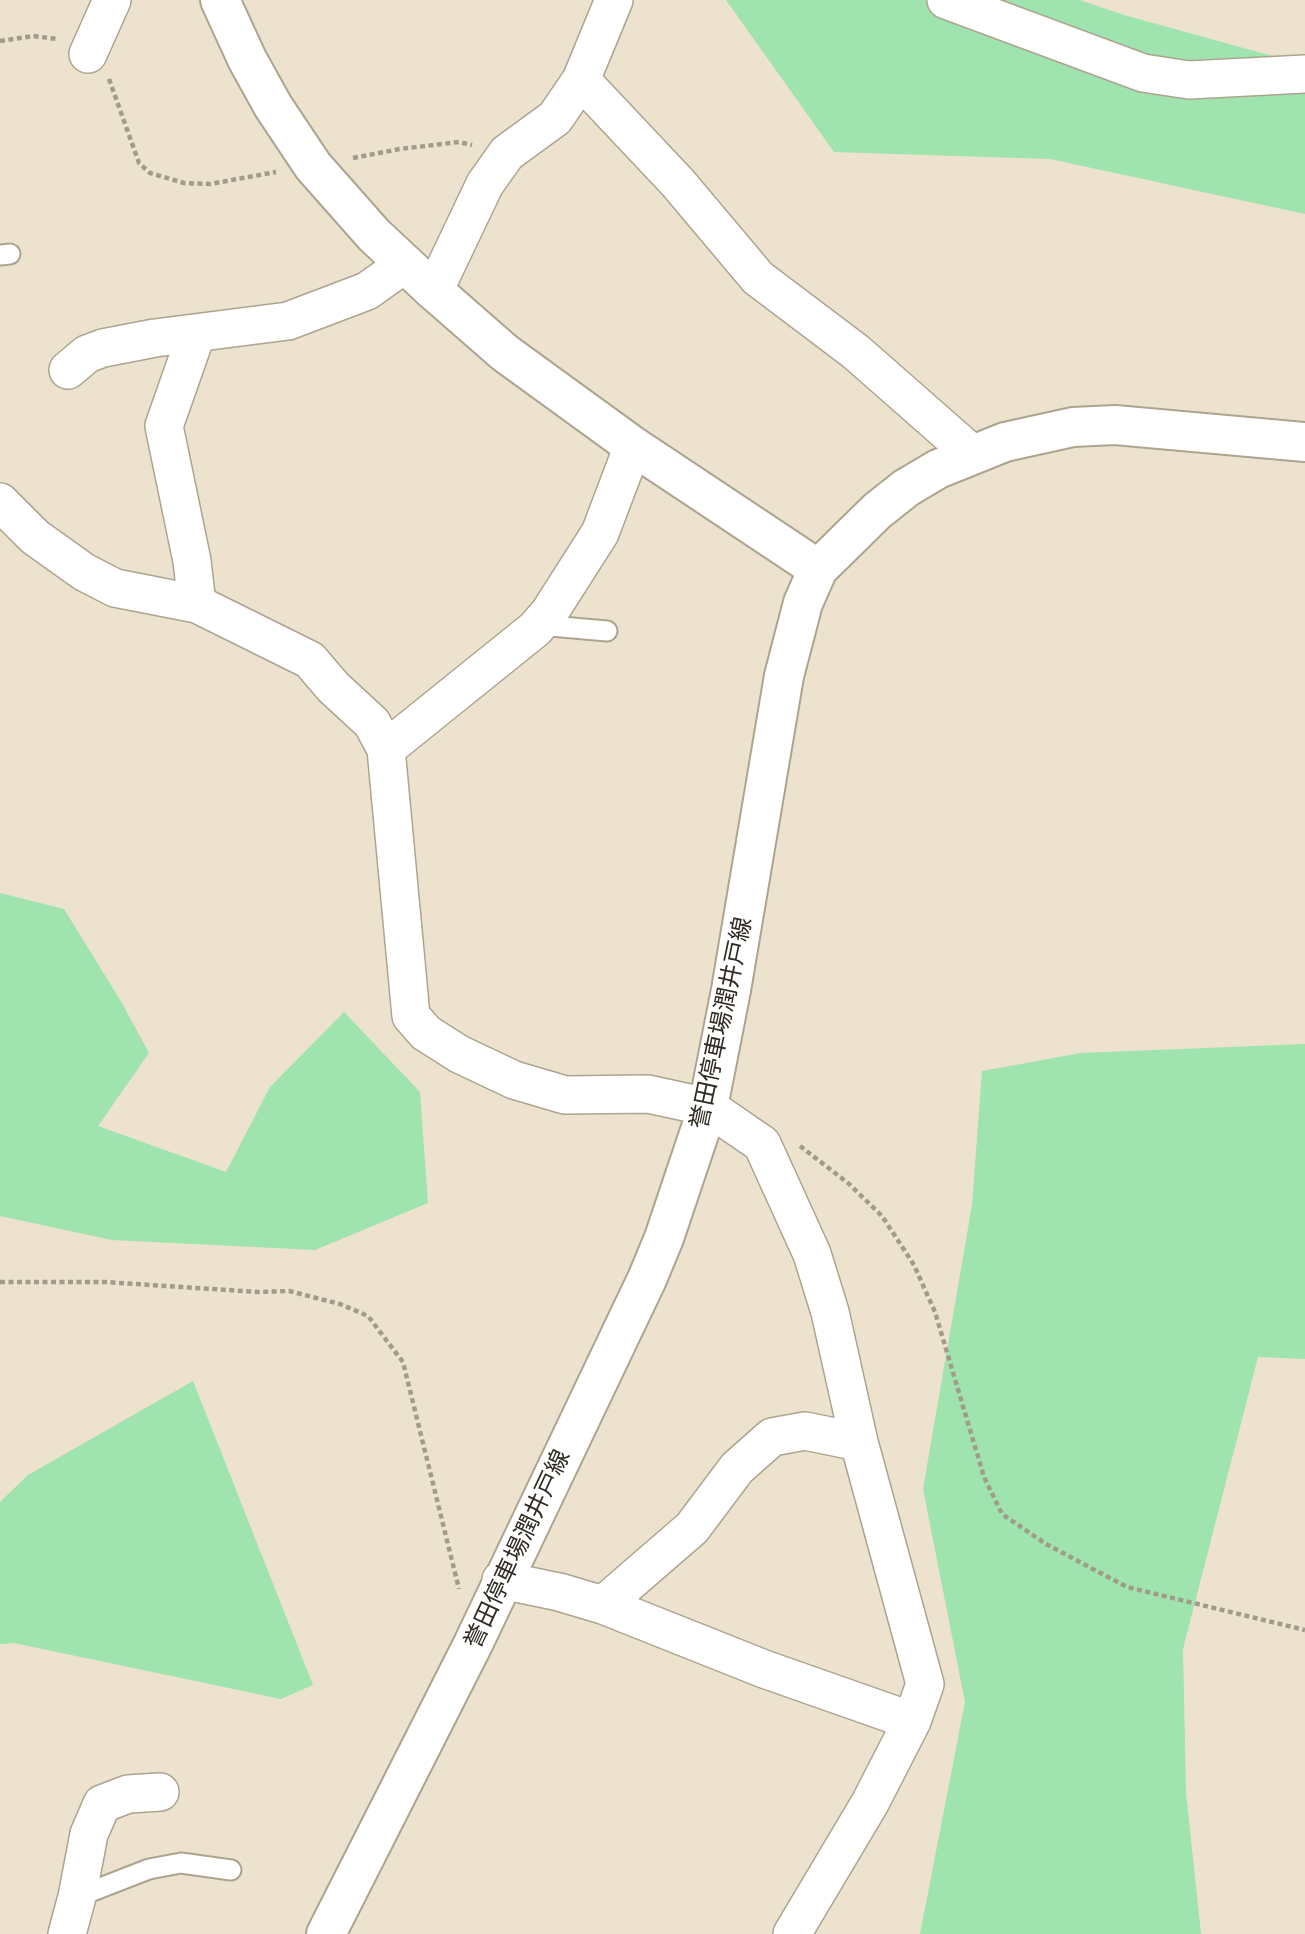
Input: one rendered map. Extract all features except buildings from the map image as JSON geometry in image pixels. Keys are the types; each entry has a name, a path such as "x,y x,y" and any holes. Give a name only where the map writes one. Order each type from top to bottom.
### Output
{"main road":[{"path":"220,0 247,59 273,106 313,166 374,235 505,353 633,446 818,569"},
{"name":"誉田停車場潤井戸線","path":"326,1934 473,1644 664,1238 708,1108 784,676 803,603 818,569 877,510 906,488 938,469 1005,442 1073,428 1115,425 1305,442"}],"street":[{"path":"88,54 113,0"},
{"path":"434,291 485,184 507,153 555,118 581,80 614,0"},
{"path":"946,0 1143,73 1189,80 1305,74"},
{"path":"581,80 678,183 758,278 856,352 972,454"},
{"path":"68,370 87,354 103,348 155,338 196,335 288,321 367,291 405,264"},
{"path":"196,335 164,426 192,561 197,604"},
{"path":"386,749 539,625 600,533 633,446"},
{"path":"0,502 35,537 84,572 115,588 197,604 310,660 333,687 372,723 386,749 411,1016 426,1033 458,1054 514,1080 565,1095 648,1094 708,1108 762,1144 812,1254 830,1312 859,1442 925,1684 912,1721 870,1803 792,1934"},
{"path":"603,1605 692,1528 737,1468 772,1437 805,1430 859,1442"},
{"path":"502,1580 603,1605 764,1670 912,1721"},
{"path":"67,1934 89,1834 102,1804 128,1794 160,1791"}],"lane":[{"path":"539,625 607,631"},
{"path":"77,1897 149,1869 181,1863 232,1870"}],"path":[{"path":"0,41 33,36 52,37 75,45 100,63 108,75 139,163 150,173 184,183 210,184 400,149 459,142 507,153"},
{"path":"762,1144 795,1143 807,1149 882,1216 915,1265 935,1312 984,1477 1002,1514 1045,1544 1127,1587 1305,1630"},
{"path":"0,1282 105,1282 246,1291 289,1291 340,1304 368,1316 403,1362 460,1590"}],"green space":[{"path":"726,0 1080,0 1124,15 1305,65 1305,214 1050,159 834,152"},
{"path":"0,893 64,909 122,1003 149,1053 98,1126 226,1172 270,1087 344,1012 420,1092 428,1203 315,1250 112,1240 0,1216"},
{"path":"1305,1044 1305,1359 1258,1357 1183,1649 1186,1792 1201,1934 920,1934 965,1702 923,1489 972,1205 982,1071 1081,1053"},
{"path":"193,1381 313,1685 281,1699 14,1643 0,1644 0,1502 28,1475"}]}
